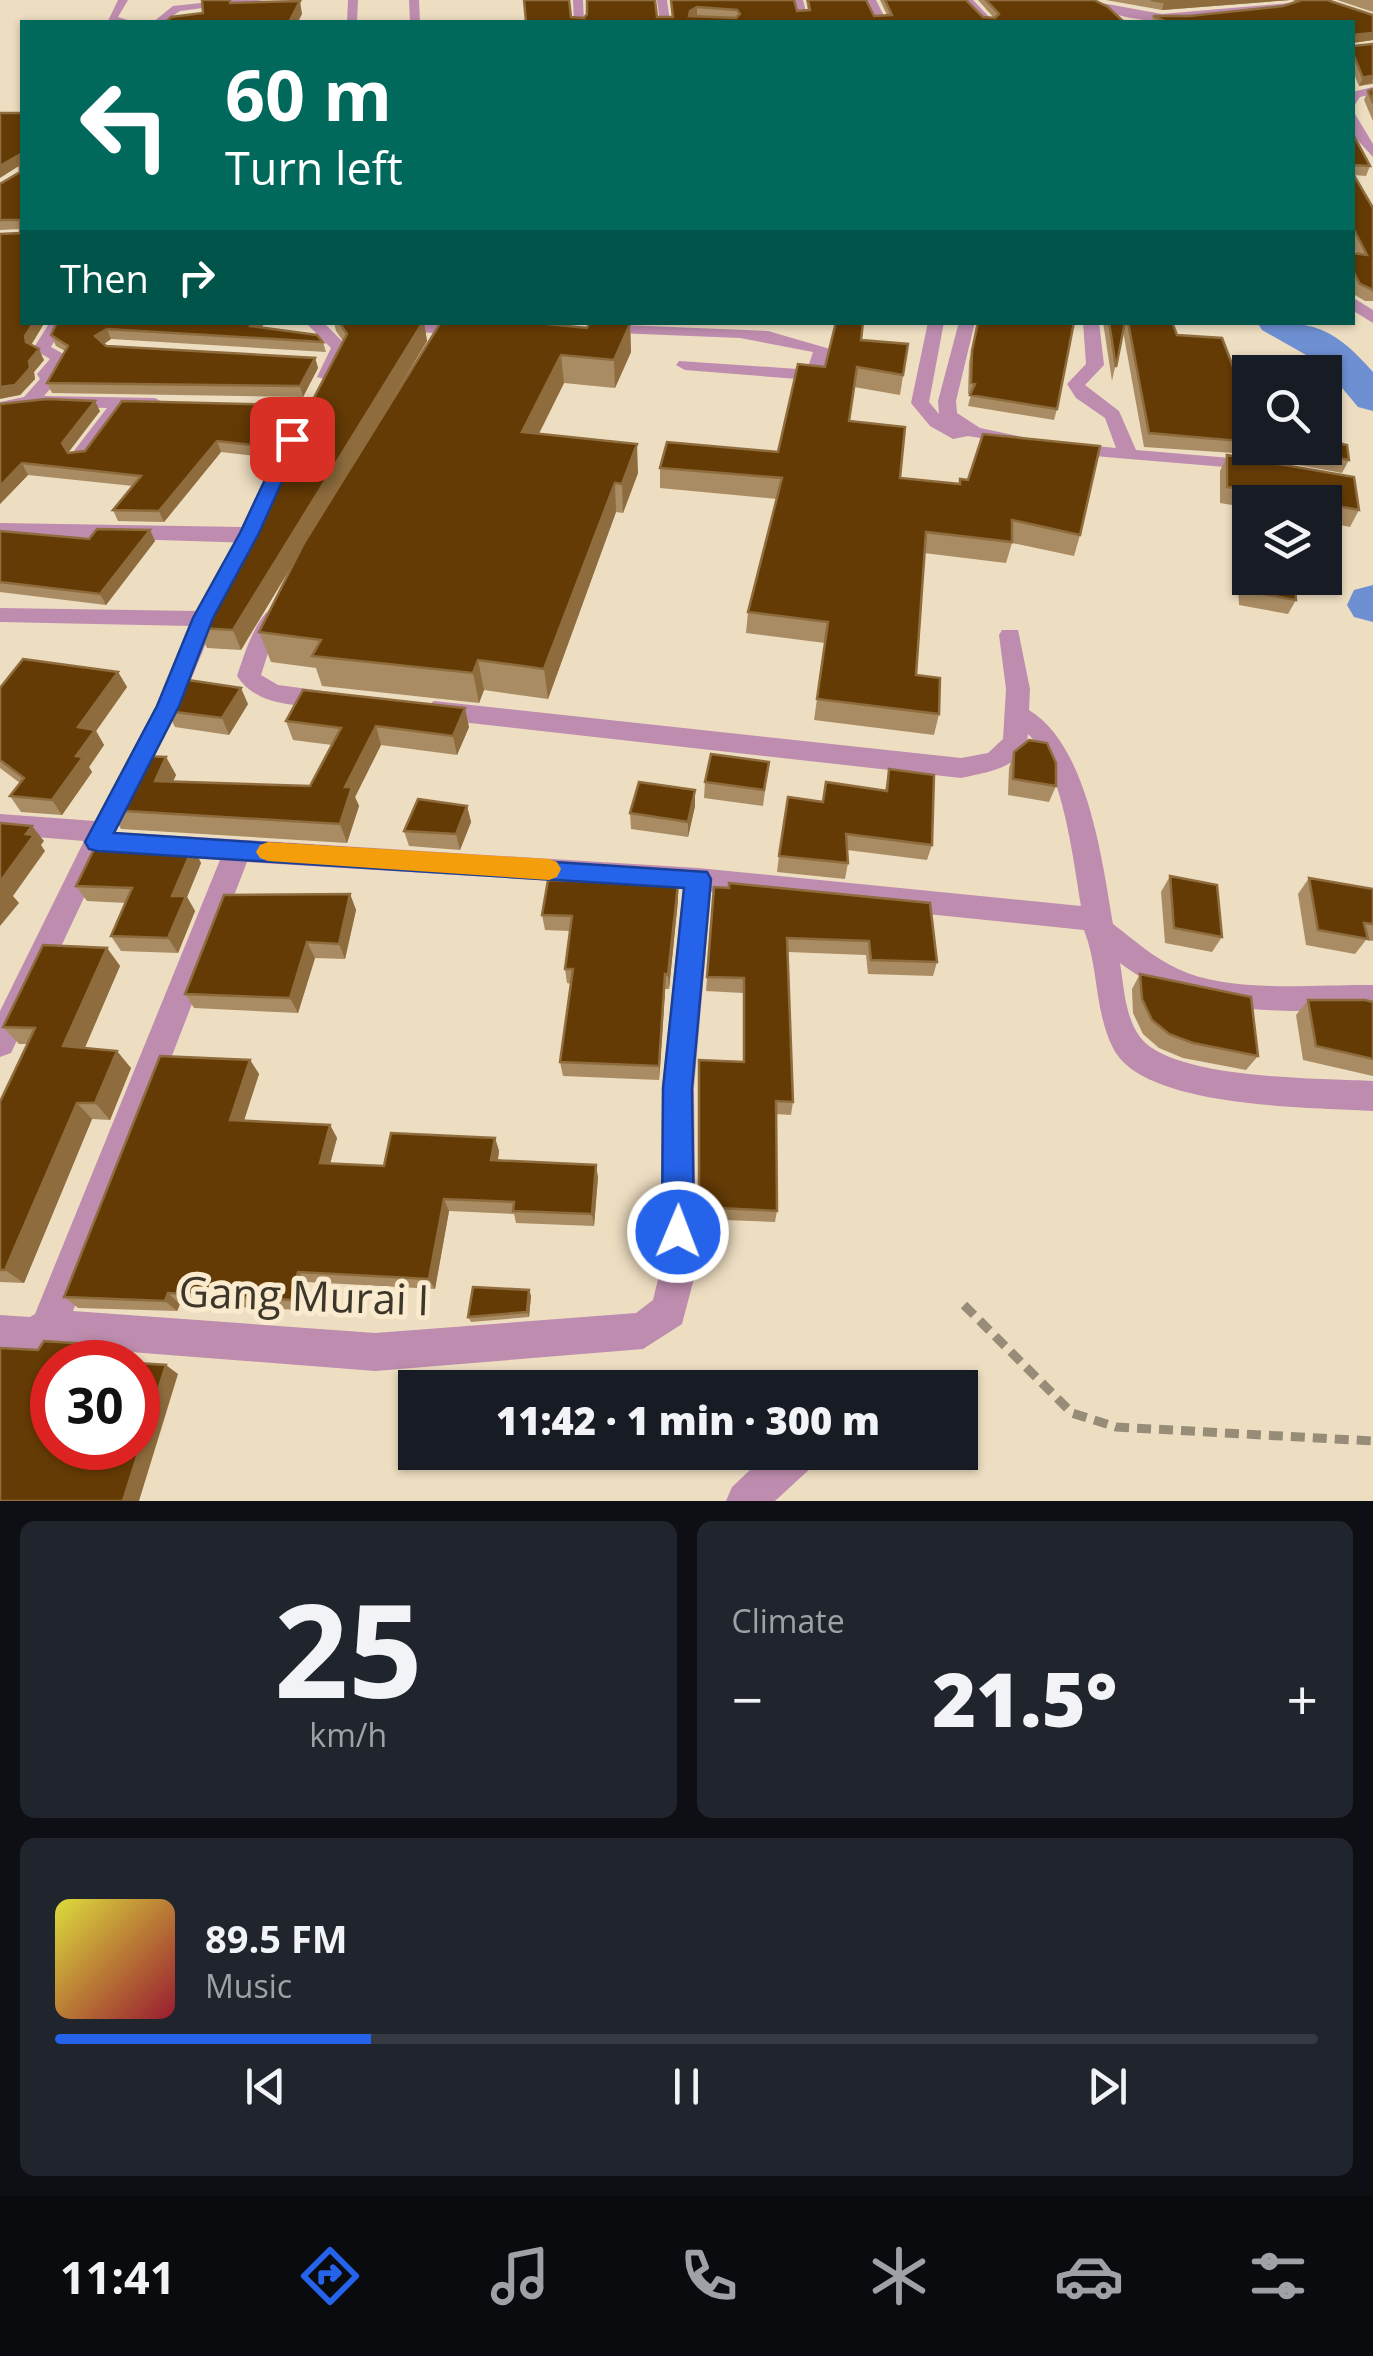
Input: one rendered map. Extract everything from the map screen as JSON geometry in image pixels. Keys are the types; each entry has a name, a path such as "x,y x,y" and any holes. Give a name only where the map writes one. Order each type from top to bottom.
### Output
{"street":[{"path":"118,20 112,19 123,0"},
{"path":"161,20 177,8 259,0"},
{"path":"798,0 803,14"},
{"path":"968,0 987,20"},
{"path":"1090,0 1114,11 1157,17 1291,6"},
{"path":"1152,0 1180,15"},
{"path":"1207,14 1223,20"},
{"path":"1355,132 1373,153"},
{"path":"1360,304 1373,318"},
{"path":"30,402 49,380 46,374 60,357 41,349 56,325"},
{"path":"0,1043 10,1002 168,706 203,618 250,533 310,407 326,360 340,347 316,325"},
{"path":"391,325 461,330 486,326"},
{"path":"935,325 920,398 928,415 960,436 1032,450"},
{"path":"966,325 946,406 956,422 994,438 1267,469"},
{"path":"1091,325 1088,333 1096,365 1076,384 1082,394 1113,415 1129,456"},
{"path":"574,328 796,336 822,349 816,370 798,374 685,365"},
{"path":"437,344 461,330"},
{"path":"0,407 30,402 177,404"},
{"path":"80,456 120,403"},
{"path":"234,405 310,407"},
{"path":"0,529 250,533"},
{"path":"284,601 256,653 249,676 254,685 275,693 354,701"},
{"path":"0,614 203,618"},
{"path":"411,708 961,768 996,762 1015,742 1018,690 1010,635"},
{"path":"1016,714 1037,727 1048,740 1066,783 1116,1019 1130,1050 1154,1068 1208,1083 1373,1096"},
{"path":"0,824 238,850 698,879 1096,924 1170,980 1197,988 1373,998"},
{"path":"48,1327 238,850"},
{"name":"Gang Murai I","path":"0,1333 35,1336 48,1327 375,1352 643,1330 669,1311 678,1272 678,1088 698,879"},
{"path":"746,1501 780,1470"}],"path":[{"path":"964,1306 1072,1412 1116,1427 1373,1441"}],"building":[{"path":"202,0 300,1 290,20 168,20 203,13"},
{"path":"524,0 569,0 571,17 584,18 587,0 655,0 657,17 673,17 671,0 794,0 797,11 810,10 808,0 866,0 874,16 892,15 885,0 966,0 983,17 995,18 999,14 986,0 1094,0 1122,20 526,20","holes":["697,7 737,10 740,14 736,18 689,16"]},
{"path":"1302,0 1327,0 1373,15 1373,33 1355,35 1355,20 1162,20 1153,16 1189,16 1283,6"},
{"path":"1373,44 1373,75 1363,78 1355,58 1355,46"},
{"path":"0,113 20,113 20,172 19,155 0,166"},
{"path":"1355,138 1370,166 1355,165"},
{"path":"20,172 20,220 0,220 0,184"},
{"path":"1355,177 1373,208 1373,290 1360,284 1355,275 1355,253 1367,255 1355,232"},
{"path":"20,233 20,325 32,325 26,342 39,349 29,361 30,368 15,385 0,387 0,234"},
{"path":"56,325 251,325 317,335 323,342 107,329 95,336 106,346 315,358 300,386 47,383 68,346 51,335"},
{"path":"341,325 421,325 233,630 198,628 242,537 283,476 274,475 347,334"},
{"path":"439,325 630,325 614,360 561,355 522,432 637,444 622,484 615,483 544,669 478,660 473,673 312,656 321,640 259,632 304,543"},
{"path":"835,325 863,325 861,340 908,344 903,375 857,367 849,421 905,427 900,478 960,484 960,479 968,480 983,434 1100,446 1080,535 1012,520 1012,542 926,532 916,675 940,678 939,714 817,699 828,622 748,612 782,478 660,468 667,442 778,452 798,364 825,367"},
{"path":"977,325 1073,325 1057,409 970,395 975,384 971,383"},
{"path":"1109,325 1124,325 1116,367"},
{"path":"1129,325 1173,325 1177,335 1222,338 1232,364 1232,440 1149,433"},
{"path":"47,399 95,401 62,443 68,453 85,451 122,401 291,405 268,447 217,441 159,511 113,510 141,476 22,463 0,486 0,404"},
{"path":"1342,444 1347,445 1349,460 1342,459"},
{"path":"1227,455 1232,456 1232,465 1285,465 1354,477 1359,510 1342,507 1342,485 1227,487"},
{"path":"97,529 150,530 100,594 0,582 0,531 89,539"},
{"path":"1268,595 1296,595 1296,600"},
{"path":"23,659 118,672 78,727 95,730 76,756 83,757 52,800 10,796 24,778 0,760 0,688"},
{"path":"188,680 241,688 222,718 167,711"},
{"path":"303,690 465,708 453,736 376,726 345,787 352,787 340,824 110,810 139,756 166,757 155,781 310,786 341,728 286,721"},
{"path":"1029,740 1047,743 1056,763 1056,786 1013,779 1014,752"},
{"path":"711,754 769,762 764,790 705,782"},
{"path":"889,769 934,775 932,845 846,834 848,863 779,856 788,797 823,802 826,782 887,791"},
{"path":"639,782 695,790 688,822 630,813"},
{"path":"418,799 467,806 456,834 404,831"},
{"path":"0,823 32,826 26,834 34,835 0,882"},
{"path":"98,841 193,847 172,896 186,896 168,938 111,936 132,888 76,886"},
{"path":"1170,876 1217,885 1222,937 1174,928"},
{"path":"1309,878 1373,889 1373,924 1364,923 1368,939 1318,930"},
{"path":"548,880 678,885 668,975 665,974 659,1066 560,1062 573,969 565,969 572,916 542,915"},
{"path":"729,883 930,903 937,962 871,960 869,941 787,938 793,1102 776,1101 777,1211 699,1207 699,1060 744,1062 744,978 707,977 714,887 729,888"},
{"path":"350,894 339,944 307,942 290,998 185,994 224,895"},
{"path":"43,945 107,948 63,1046 117,1051 95,1103 77,1103 5,1270 0,1270 0,1102 35,1028 3,1027"},
{"path":"1140,974 1251,997 1258,1056 1169,1034 1152,1020 1142,999"},
{"path":"1308,1000 1373,1002 1373,1059 1316,1046"},
{"path":"160,1056 250,1060 230,1120 330,1125 320,1163 384,1166 391,1133 495,1138 491,1160 596,1165 592,1214 513,1211 514,1202 444,1199 429,1279 298,1272 291,1300 168,1293 165,1301 64,1297"},
{"path":"473,1287 529,1290 527,1312 468,1317"},
{"path":"0,1348 30,1350 30,1470 133,1470 123,1501 0,1501"}],"waterway":[{"path":"1281,325 1336,355 1373,398"}],"slow traffic":[{"path":"268,852 549,869"}],"route":[{"path":"292,439 250,533 203,618 168,706 98,842 698,879 678,1088 678,1232"}]}
